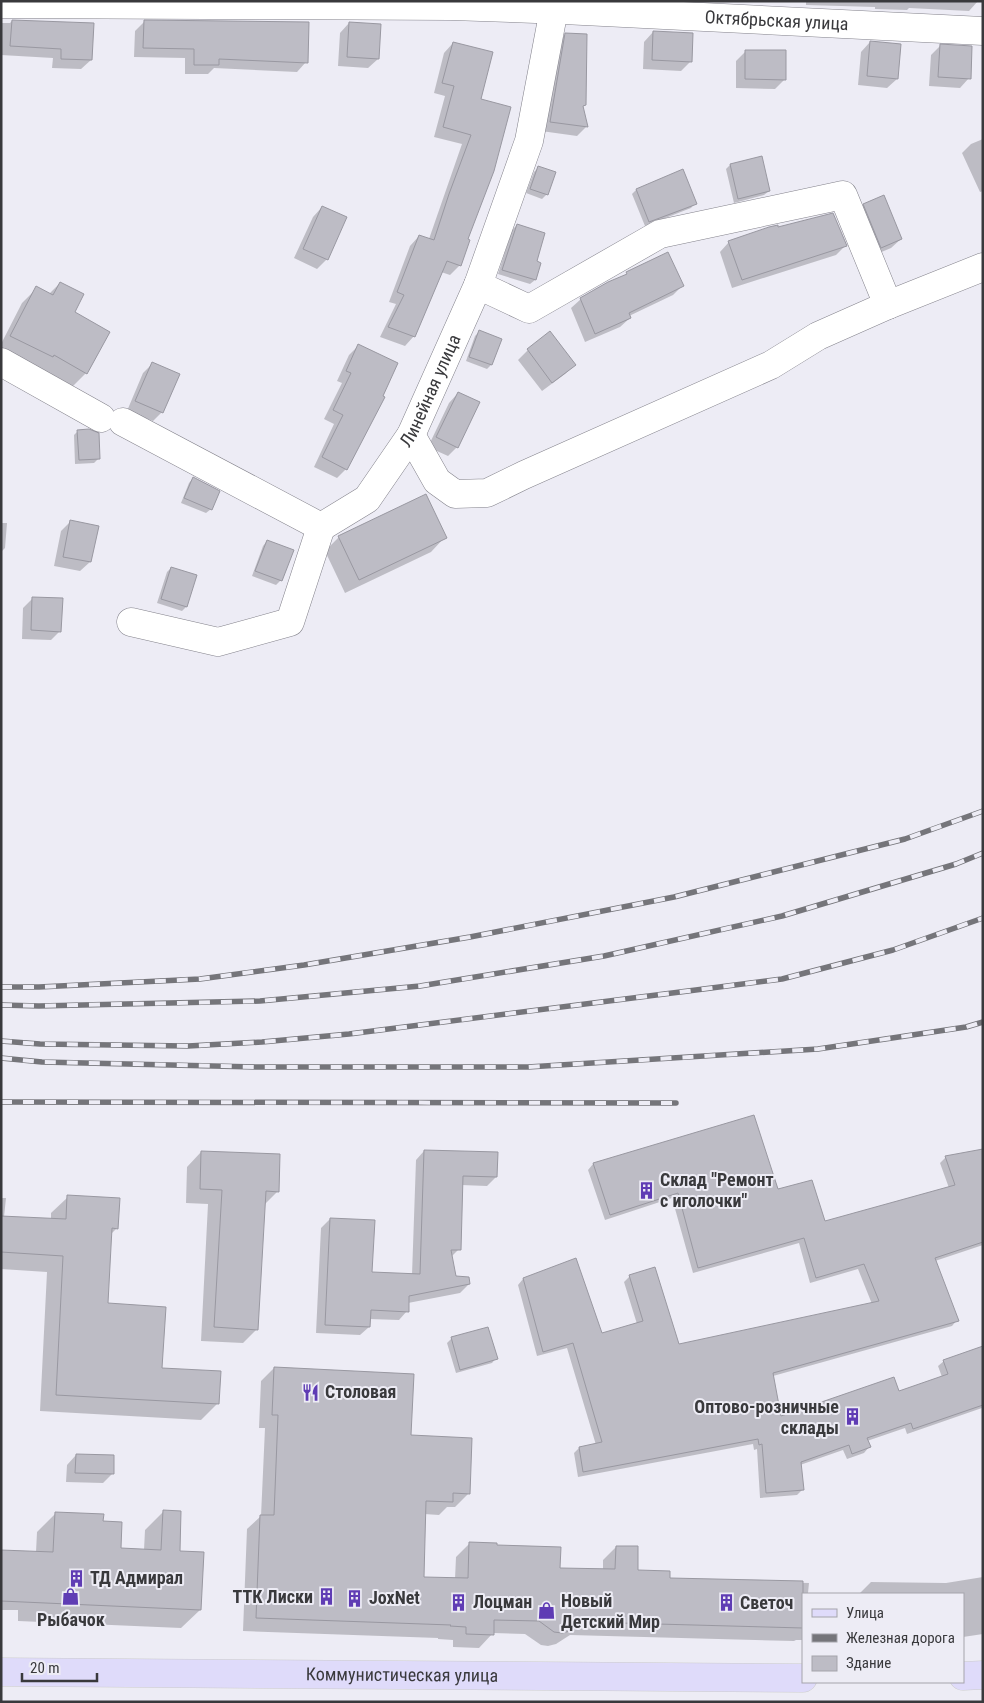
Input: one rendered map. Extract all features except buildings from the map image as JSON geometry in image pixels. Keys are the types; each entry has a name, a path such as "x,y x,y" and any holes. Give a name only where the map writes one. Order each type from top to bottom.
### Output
{"main road":[{"name":"Коммунистическая улица","path":"1,1672 802,1678"},
{"path":"964,1676 983,1675"}],"street":[{"name":"Октябрьская улица","path":"1,4 450,6 554,9 983,31"},
{"name":"Линейная улица","path":"321,527 367,499 412,435 478,285 529,141 554,9"},
{"path":"478,285 529,309 660,234 843,195 888,305"},
{"path":"412,435 437,481 455,494 487,493 771,365 818,336 888,305 983,267"},
{"path":"1,362 321,527 290,622 218,642 131,622"}],"railway":[{"path":"1,987 39,987 200,979 304,965 470,937 674,897 905,839 983,811"},
{"path":"1,1005 39,1006 260,1001 420,986 604,956 782,916 956,864 983,853"},
{"path":"1,1041 40,1044 188,1046 262,1042 349,1034 782,979 893,950 983,918"},
{"path":"1,1058 42,1062 259,1067 528,1067 818,1049 966,1027 983,1022"},
{"path":"1,1102 676,1103"}],"place":[{"name":"Склад \"Ремонт с иголочки\"","path":"646,1190"},
{"name":"Столовая","path":"311,1392"},
{"name":"Оптово-розничные склады","path":"853,1417"},
{"name":"ТД Адмирал","path":"76,1578"},
{"name":"Рыбачок","path":"71,1597"},
{"name":"ТТК Лиски","path":"327,1597"},
{"name":"JoxNet","path":"355,1598"},
{"name":"Лоцман","path":"459,1602"},
{"name":"Светоч","path":"726,1603"},
{"name":"Новый Детский Мир","path":"547,1611"}]}
